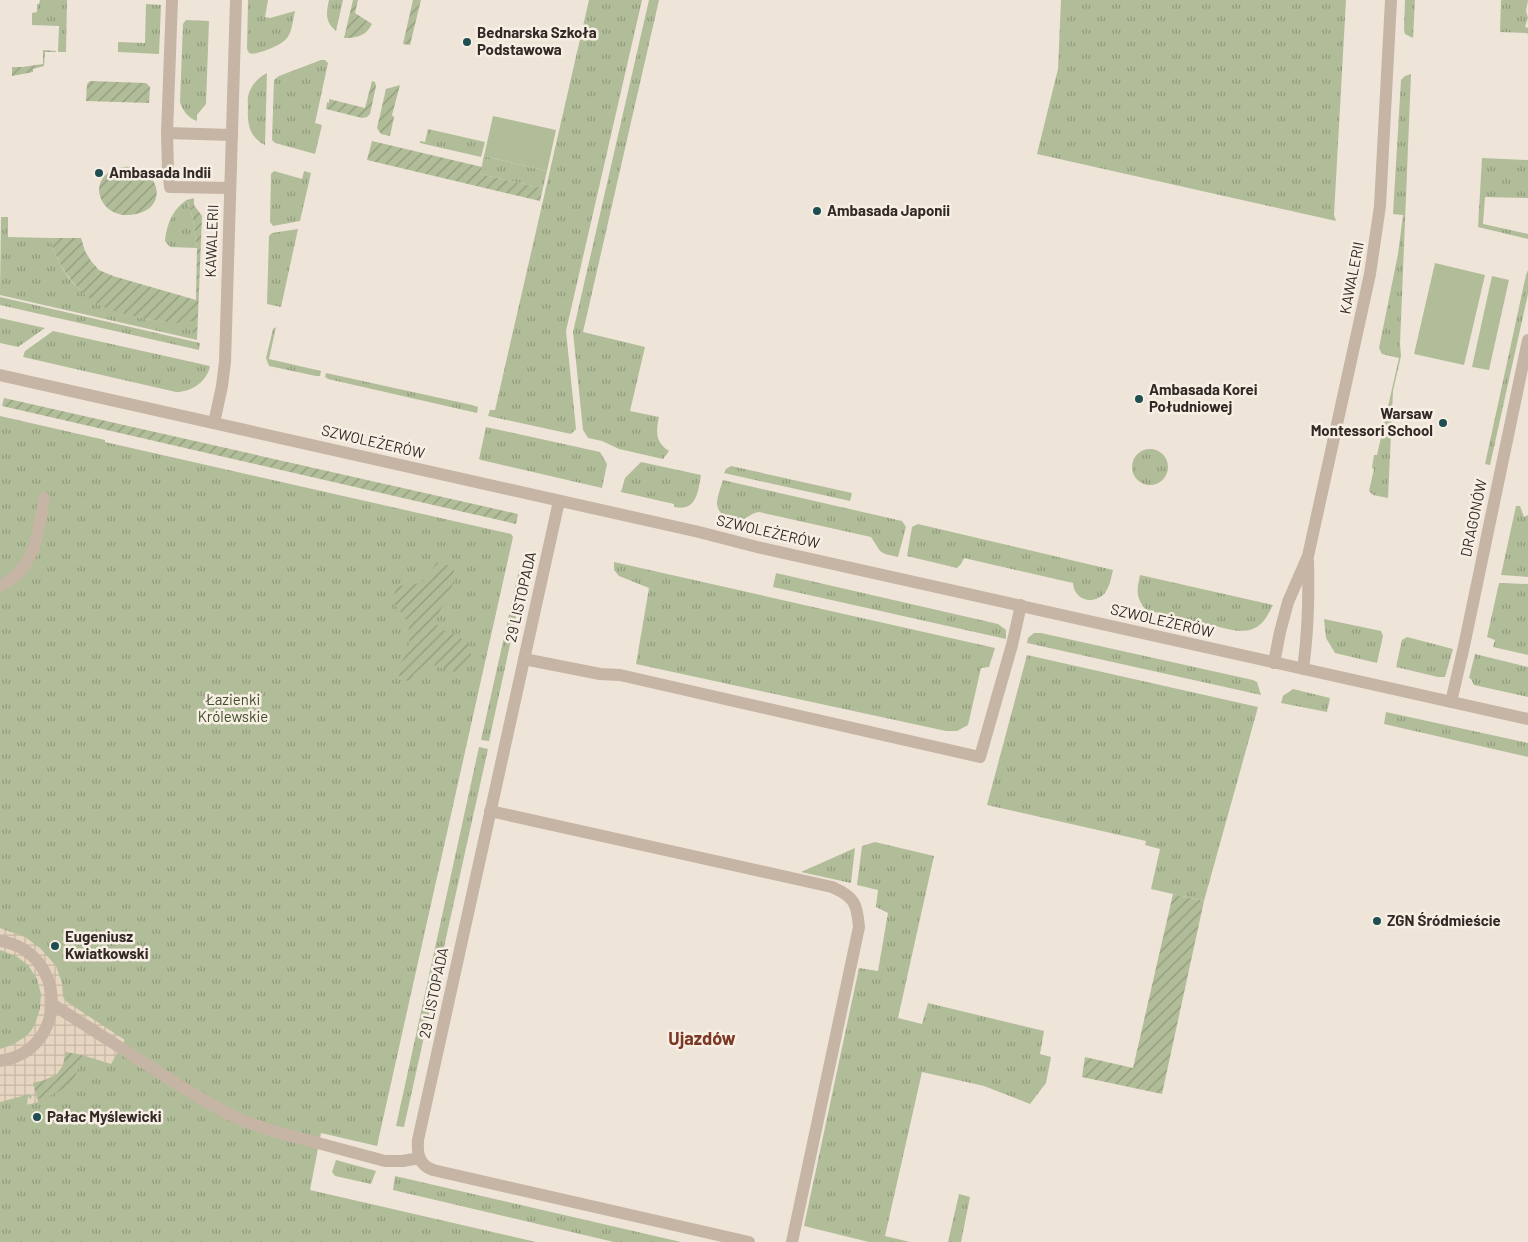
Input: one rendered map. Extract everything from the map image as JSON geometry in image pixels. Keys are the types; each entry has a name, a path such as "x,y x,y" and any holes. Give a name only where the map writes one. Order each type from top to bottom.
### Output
{"street":[{"path":"172,0 168,133 170,186 230,188"},
{"name":"KAWALERII","path":"214,423 224,362 236,0"},
{"name":"KAWALERII","path":"1274,663 1288,602 1308,556 1370,274 1381,191 1392,0"},
{"path":"168,133 232,135"},
{"name":"DRAGONÓW","path":"1451,702 1528,340"},
{"name":"SZWOLEŻERÓW","path":"0,375 558,500 757,547 1528,719"},
{"path":"0,586 15,578 26,565 31,555 44,498"},
{"name":"29 LISTOPADA","path":"419,1158 417,1151 418,1140 558,500"},
{"name":"KAWALERII","path":"1303,669 1309,607 1308,556"},
{"path":"524,658 600,674 620,675 980,756 1010,655 1021,605"},
{"path":"490,811 832,887 846,894 854,902 858,911 860,927 792,1242"},
{"path":"0,940 22,948 37,960 43,968 50,985 52,1004 48,1023 38,1040 24,1053 0,1061"},
{"path":"52,1004 168,1079 221,1110 251,1123 319,1144 385,1161 403,1161 419,1158 429,1168 450,1174 749,1242"}],"green space":[{"path":"40,0 67,0 66,52 58,52 59,26 32,25 32,13 37,12 37,4 39,4"},
{"path":"248,0 268,0 265,17 270,18 295,11 292,27 284,41 264,51 255,54 249,53 247,49"},
{"path":"329,0 343,0 336,31 332,28 327,17"},
{"path":"353,0 358,0 355,13 372,24 361,36 344,38"},
{"path":"413,0 421,0 410,45 403,44"},
{"path":"589,0 642,0 566,331 576,429 571,434 488,416 490,410 495,410"},
{"path":"649,0 659,0 583,332 645,347 630,411 659,417 657,427 659,440 664,448 669,451 663,459 619,449 602,441 588,438 583,430 573,332"},
{"path":"1061,0 1346,0 1334,215 1336,221 1037,154 1058,69"},
{"path":"1405,0 1415,0 1413,38 1405,34 1404,30"},
{"path":"1501,0 1528,0 1526,11 1528,18 1525,27 1528,28 1528,34 1500,32"},
{"path":"146,4 161,5 159,54 118,52 118,42 145,43"},
{"path":"186,20 209,21 206,104 197,115 197,121 186,114 180,102 183,24"},
{"path":"43,50 56,52 45,52 44,66 33,69 33,72 12,76 12,67 43,64"},
{"path":"325,60 328,63 315,123 322,125 315,154 275,143 272,140 274,80 279,76"},
{"path":"267,73 265,145 256,139 250,130 248,95 254,84"},
{"path":"1411,74 1401,356 1393,391 1388,498 1373,495 1369,491 1374,469 1372,468 1374,455 1377,455 1399,358 1382,354 1379,348 1398,254 1403,215 1393,214 1401,80"},
{"path":"90,81 146,83 150,87 149,103 86,101 87,84"},
{"path":"372,81 375,82 376,86 370,114 367,117 362,118 326,109 329,99 365,108"},
{"path":"400,85 392,115 394,117 390,136 381,134 377,128 386,89"},
{"path":"493,116 556,130 547,171 484,156"},
{"path":"428,129 485,142 481,157 420,143 420,141 425,142"},
{"path":"372,141 482,167 480,174 543,188 540,201 367,160"},
{"path":"484,156 547,171 543,188 480,174"},
{"path":"1482,158 1528,160 1528,198 1485,197 1483,224 1528,234 1528,239 1478,227"},
{"path":"123,167 135,168 152,178 156,186 157,195 154,203 147,210 136,214 123,215 105,205 100,196 99,187 110,171"},
{"path":"274,171 302,179 304,171 311,173 300,221 273,226 270,222 271,174"},
{"path":"194,198 194,205 202,216 197,340 193,339 192,321 180,323 152,320 135,317 101,306 80,290 56,257 50,238 81,238 85,251 99,270 113,276 196,300 197,248 193,219 187,200"},
{"path":"187,200 193,219 197,248 170,247 165,241 167,229 174,213"},
{"path":"1,217 8,217 8,237 50,238 65,273 84,293 109,306 143,318 166,322 193,321 193,339 0,295"},
{"path":"298,229 281,307 267,304 269,236 272,233"},
{"path":"1435,263 1485,275 1464,365 1414,354"},
{"path":"1528,270 1528,294 1490,465 1485,464 1526,275"},
{"path":"1492,276 1509,280 1489,370 1472,367"},
{"path":"0,297 200,343 199,350 0,305"},
{"path":"0,318 45,328 18,347 0,343"},
{"path":"276,327 269,359 321,371 320,376 269,366 266,358 273,329"},
{"path":"53,331 210,366 206,377 198,385 182,392 176,392 23,357 25,351"},
{"path":"326,373 472,405 478,407 477,413 328,379 325,377"},
{"path":"4,398 518,514 516,524 2,406"},
{"name":"Łazienki Królewskie","path":"0,416 105,440 105,442 511,534 513,537 377,1146 321,1133 310,1190 536,1242 0,1242"},
{"path":"486,427 600,452 607,464 602,488 479,459"},
{"path":"1150,449 1157,450 1163,454 1167,460 1167,474 1163,480 1157,484 1150,485 1143,484 1137,480 1133,474 1132,467 1133,460 1137,454 1143,450"},
{"path":"641,462 701,475 695,499 688,506 682,508 674,507 674,504 621,492 625,478"},
{"path":"731,466 852,493 850,501 724,473"},
{"path":"723,480 902,521 906,527 898,557 880,551 871,537 759,512 741,520 729,519 722,514 717,504"},
{"path":"1516,506 1520,506 1524,517 1528,515 1528,577 1501,575"},
{"path":"918,524 1113,570 1110,582 1105,593 1100,597 1090,600 1077,594 1073,583 964,558 957,568 907,556 912,527"},
{"path":"614,562 995,648 989,667 981,668 968,725 957,731 946,731 636,664 649,588 619,576 614,570"},
{"path":"436,563 448,565 454,570 450,594 438,616 438,628 463,639 470,647 470,658 468,665 463,671 455,672 430,664 423,666 410,680 405,681 394,671 406,655 409,637 405,619 392,603 395,591 400,586 424,580"},
{"path":"519,570 526,571 489,741 481,740"},
{"path":"776,573 998,624 1006,630 1006,639 773,587"},
{"path":"1140,575 1273,605 1258,626 1247,630 1232,630 1146,610 1140,601 1138,593"},
{"path":"1499,583 1528,584 1528,655 1493,647 1495,640 1487,637"},
{"path":"1324,619 1381,631 1383,636 1377,663 1335,653 1326,638"},
{"path":"1034,633 1253,680 1257,682 1261,695 1027,643 1028,638"},
{"path":"1407,637 1453,649 1445,677 1396,667 1402,640"},
{"path":"1475,654 1528,667 1528,697 1474,685 1469,678"},
{"path":"1027,655 1258,707 1204,901 1151,889 1160,849 1145,845 1146,841 987,805"},
{"path":"1293,689 1330,698 1327,712 1281,703 1283,696"},
{"path":"1386,712 1528,743 1528,757 1384,724"},
{"path":"479,747 488,749 404,1127 396,1126"},
{"path":"875,842 934,856 898,1018 922,1024 928,1003 1044,1031 1040,1054 1051,1057 1046,1083 1030,1104 984,1086 922,1072 885,1236 910,1242 869,1242 804,1226 859,968 878,971 888,913 876,907 878,890 857,885 862,846"},
{"path":"855,848 851,883 801,872"},
{"path":"1173,894 1204,901 1162,1094 1082,1077 1085,1057 1133,1068"},
{"path":"66,1052 82,1055 73,1079 68,1085 54,1094 37,1099 33,1083 45,1080"},
{"path":"336,1160 376,1171 371,1184 335,1176 332,1172"},
{"path":"395,1176 681,1242 614,1242 393,1190"},
{"path":"959,1194 970,1197 961,1242 948,1242"}],"shaded area":[{"path":"0,928 25,937 41,949 56,966 62,983 63,997 67,1002 125,1040 111,1064 66,1052 63,1065 57,1074 33,1083 38,1102 27,1105 28,1096 30,1099 32,1097 30,1094 0,1102 0,1049 12,1045 31,1031 40,1009 41,994 37,979 28,965 16,956 0,950"}],"place":[{"name":"Bednarska Szkoła Podstawowa","path":"467,42"},
{"name":"Ambasada Indii","path":"99,173"},
{"name":"Ambasada Japonii","path":"817,211"},
{"name":"Ambasada Korei Południowej","path":"1139,399"},
{"name":"Warsaw Montessori School","path":"1443,423"},
{"name":"ZGN Śródmieście","path":"1377,921"},
{"name":"Eugeniusz Kwiatkowski","path":"55,946"},
{"name":"Pałac Myślewicki","path":"37,1117"}],"district":[{"name":"Ujazdów","path":"702,1039"}]}
